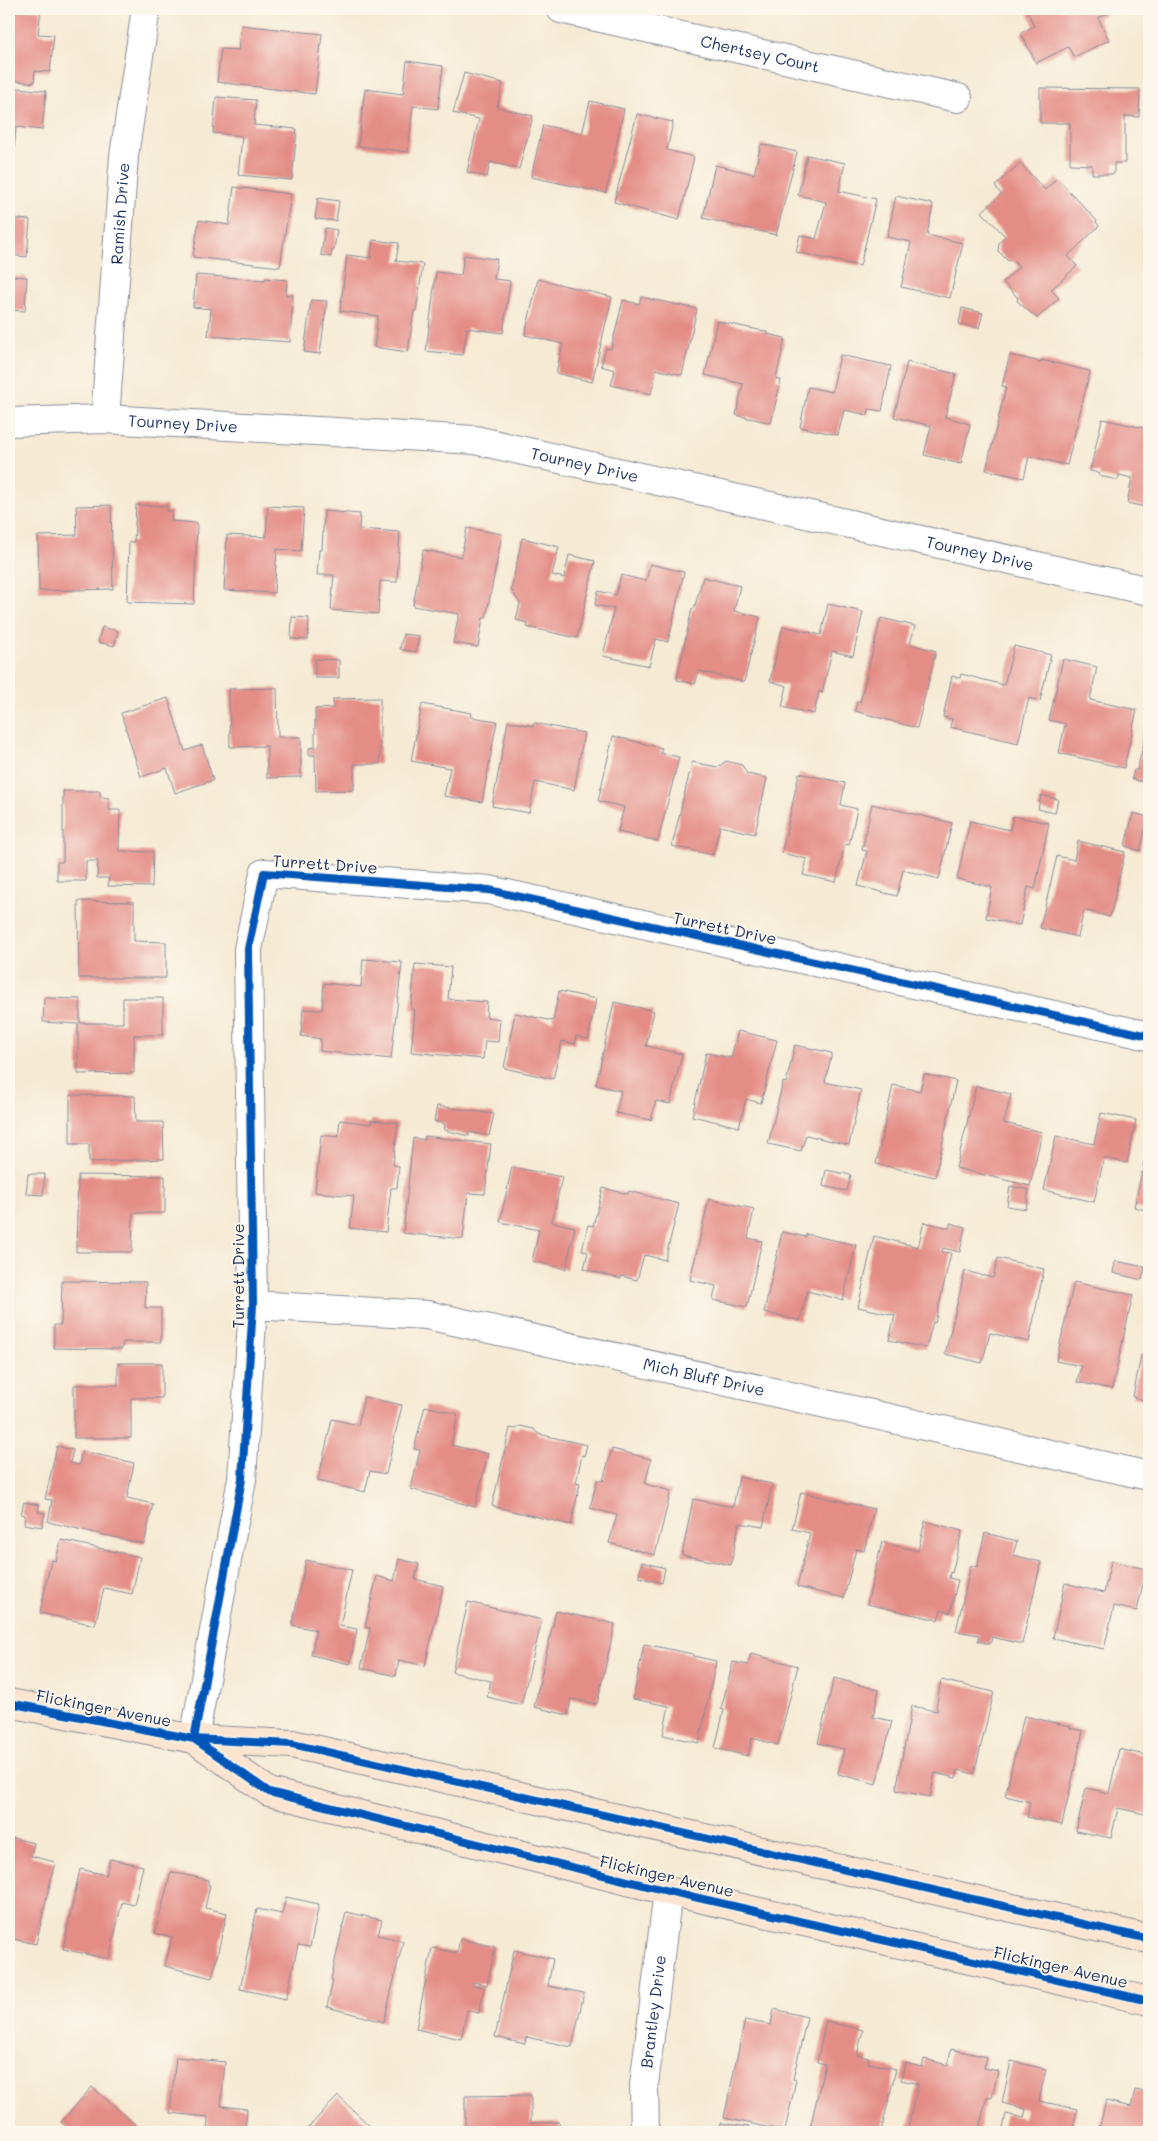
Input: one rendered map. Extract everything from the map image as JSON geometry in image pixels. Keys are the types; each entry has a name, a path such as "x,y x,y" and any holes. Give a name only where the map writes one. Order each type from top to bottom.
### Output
{"main road":[{"name":"Flickinger Avenue","path":"9,1703 194,1739 292,1744 1149,1939"},
{"name":"Flickinger Avenue","path":"194,1739 269,1792 668,1891 1149,2001"}],"street":[{"name":"Ramish Drive","path":"104,418 124,156 146,9"},
{"name":"Chertsey Court","path":"561,9 958,98"},
{"name":"Tourney Drive","path":"9,422 104,418 475,440 1149,591"},
{"name":"Turrett Drive","path":"194,1739 242,1479 253,1305 248,950 264,873 489,890 1149,1036"},
{"name":"Mich Bluff Drive","path":"253,1305 427,1315 1149,1476"},
{"name":"Brantley Drive","path":"645,2132 644,2085 668,1891"}],"building":[{"path":"9,9 41,10 38,34 54,35 50,72 35,71 34,83 9,80"},
{"path":"1026,9 1117,9 1098,18 1109,40 1074,57 1068,47 1036,63 1021,33 1034,26"},
{"path":"241,25 322,34 315,94 217,82 221,49 238,50"},
{"path":"407,61 443,66 438,109 413,106 408,152 358,146 365,89 403,94"},
{"path":"464,73 503,83 497,107 533,116 519,169 490,162 487,177 467,172 479,119 453,113"},
{"path":"9,87 46,91 42,130 16,127 13,162 9,162"},
{"path":"1040,88 1140,89 1139,117 1125,116 1125,163 1114,163 1114,174 1092,174 1092,165 1070,164 1070,123 1040,123"},
{"path":"216,97 256,100 254,125 297,129 292,180 238,175 242,136 213,133"},
{"path":"590,101 624,109 606,193 531,177 543,125 582,134"},
{"path":"637,114 673,122 667,150 694,157 679,220 614,202"},
{"path":"761,144 797,152 776,235 703,218 715,165 754,174"},
{"path":"807,155 845,163 839,191 876,199 860,266 796,252 800,235 816,239 826,202 798,195"},
{"path":"1020,163 1045,190 1057,178 1097,221 1099,226 1068,256 1077,266 1051,290 1059,298 1037,318 1017,301 1018,298 1003,282 1019,267 1013,261 1007,260 998,251 999,243 1005,236 982,212 1001,194 995,186"},
{"path":"234,187 291,194 280,267 193,257 199,220 229,225"},
{"path":"896,196 933,204 927,235 963,243 950,298 901,287 911,242 887,237"},
{"path":"318,198 339,201 336,221 315,219"},
{"path":"9,218 30,220 27,257 9,255"},
{"path":"325,228 337,230 331,257 321,255"},
{"path":"373,240 399,243 396,261 423,264 408,352 374,347 378,316 340,311 347,255 371,258"},
{"path":"464,255 497,259 494,279 510,281 503,333 467,328 463,355 426,351 436,272 461,275"},
{"path":"196,275 287,280 286,295 293,295 290,342 208,336 211,309 193,307"},
{"path":"9,276 27,277 25,311 9,310"},
{"path":"538,279 612,297 592,382 556,373 563,344 525,335"},
{"path":"641,297 697,309 682,375 657,368 651,394 611,385 615,370 601,366 606,348 611,349 623,300 639,304"},
{"path":"311,300 327,301 320,354 304,352"},
{"path":"962,308 983,313 979,328 959,324"},
{"path":"717,321 768,332 767,334 785,338 776,379 781,380 771,423 736,415 743,384 705,375"},
{"path":"840,355 891,366 882,411 869,409 868,415 844,410 838,435 800,427 808,387 832,392"},
{"path":"1010,355 1090,371 1067,465 1029,456 1024,478 986,470 1006,387 1002,386"},
{"path":"907,362 956,374 945,417 970,424 961,464 924,455 931,426 894,417"},
{"path":"1102,419 1149,429 1149,508 1127,503 1132,478 1119,475 1118,480 1099,476 1100,473 1090,471"},
{"path":"111,505 113,589 39,591 38,536 77,535 76,506"},
{"path":"136,505 167,506 167,511 172,511 171,521 197,523 194,604 127,602 129,542 134,542"},
{"path":"268,506 304,508 301,551 277,549 274,593 224,590 227,535 266,537"},
{"path":"324,511 360,514 359,529 400,532 397,582 380,581 378,614 331,610 334,575 317,575 319,550 322,550"},
{"path":"467,528 502,534 486,618 483,618 478,647 453,643 459,614 413,606 423,550 461,557"},
{"path":"522,538 559,547 552,575 564,578 569,555 595,561 577,638 527,627 528,623 516,620 520,603 511,590"},
{"path":"650,564 684,572 668,642 656,639 649,666 603,656 614,609 595,605 598,591 616,595 621,575 646,581"},
{"path":"703,577 740,586 734,611 760,617 744,682 699,671 695,684 677,680 692,608 694,609"},
{"path":"828,604 863,612 853,656 832,651 822,693 819,691 814,714 782,707 787,686 770,681 783,626 821,635"},
{"path":"292,617 309,618 308,640 291,639"},
{"path":"881,618 915,626 910,644 936,651 917,728 855,711 857,701 860,702"},
{"path":"102,627 118,631 114,646 98,642"},
{"path":"403,634 419,636 416,652 400,649"},
{"path":"1014,646 1051,655 1040,701 1029,698 1018,743 950,727 952,719 943,717 952,676 960,678 961,674 1004,685"},
{"path":"315,659 339,660 339,678 315,678"},
{"path":"1063,659 1097,667 1090,700 1137,710 1124,768 1059,753 1065,724 1049,720"},
{"path":"277,688 278,737 301,737 301,777 267,778 267,746 230,747 229,689"},
{"path":"168,698 185,751 202,745 213,780 175,793 167,768 141,777 121,713"},
{"path":"380,698 380,764 354,764 354,790 316,791 315,755 309,755 309,748 315,747 315,709 333,708 333,699"},
{"path":"422,704 472,713 471,717 497,721 482,802 444,796 450,768 411,761"},
{"path":"508,721 533,726 534,723 584,733 574,790 535,782 529,813 492,806"},
{"path":"1149,722 1149,784 1132,779 1134,770 1137,770"},
{"path":"613,736 662,748 660,753 679,757 658,841 618,832 624,807 598,801"},
{"path":"726,761 742,765 747,774 767,778 755,834 720,826 713,855 672,846 692,762 718,767"},
{"path":"799,773 845,783 841,805 857,809 849,845 845,844 836,882 803,875 807,859 782,853"},
{"path":"63,791 100,791 100,797 109,798 109,810 120,810 119,851 153,852 152,887 108,886 109,878 97,878 98,861 86,861 86,881 57,881 57,862 63,862"},
{"path":"1041,795 1058,799 1055,813 1038,809"},
{"path":"872,804 952,823 939,879 903,870 897,896 858,886 867,851 862,850"},
{"path":"1133,813 1148,817 1140,851 1125,846"},
{"path":"1013,816 1049,823 1035,889 1028,887 1020,925 986,918 992,887 957,879 970,821 1010,830"},
{"path":"1078,841 1125,852 1110,917 1084,910 1078,937 1040,928 1057,856 1074,860"},
{"path":"78,901 134,902 134,941 166,942 166,978 79,978"},
{"path":"363,959 402,962 391,1059 320,1051 321,1039 301,1036 303,1009 322,1010 324,983 361,987"},
{"path":"415,964 451,967 448,999 487,1002 486,1017 500,1019 498,1042 485,1041 483,1059 411,1052 415,1010 411,1009"},
{"path":"559,991 596,999 588,1039 576,1036 575,1044 562,1041 553,1079 504,1068 515,1013 553,1021"},
{"path":"44,998 80,999 80,1023 123,1023 123,998 163,998 163,1035 134,1035 134,1073 78,1074 78,1024 43,1022"},
{"path":"614,1002 654,1011 646,1046 682,1054 670,1104 656,1101 651,1120 616,1113 621,1091 596,1085"},
{"path":"738,1031 777,1040 761,1103 746,1099 739,1127 692,1116 706,1053 731,1058"},
{"path":"795,1045 832,1053 825,1082 861,1090 849,1145 806,1135 801,1151 768,1144 783,1082 786,1083"},
{"path":"924,1074 956,1081 935,1177 876,1164 893,1085 920,1091"},
{"path":"976,1086 1011,1094 1004,1123 1042,1132 1030,1186 956,1168"},
{"path":"70,1095 135,1096 136,1122 163,1122 164,1159 89,1162 89,1144 70,1144"},
{"path":"437,1106 494,1114 489,1136 469,1132 469,1136 444,1130 445,1124 434,1121"},
{"path":"1101,1113 1136,1120 1127,1163 1104,1158 1094,1202 1044,1190 1056,1136 1094,1144"},
{"path":"340,1120 371,1124 371,1120 398,1123 393,1165 399,1166 397,1188 391,1188 386,1232 350,1228 354,1196 315,1192 321,1135 338,1137"},
{"path":"425,1136 491,1144 485,1194 468,1193 463,1239 403,1233 413,1138 425,1140"},
{"path":"1149,1144 1149,1168 1143,1166"},
{"path":"512,1167 562,1177 552,1222 575,1227 566,1269 532,1261 539,1230 500,1222"},
{"path":"826,1170 851,1175 847,1191 823,1186"},
{"path":"1142,1172 1149,1174 1149,1211 1134,1207"},
{"path":"28,1174 45,1174 43,1195 26,1194"},
{"path":"78,1175 165,1176 165,1213 133,1213 132,1252 76,1252"},
{"path":"1010,1186 1029,1190 1026,1209 1007,1206"},
{"path":"603,1188 628,1194 629,1191 679,1204 665,1260 644,1255 637,1280 621,1276 621,1279 584,1269 588,1252 582,1250 588,1225 593,1226"},
{"path":"709,1199 754,1209 748,1238 762,1241 747,1307 713,1300 716,1286 690,1280"},
{"path":"924,1222 950,1228 950,1223 965,1227 960,1252 943,1248 942,1252 951,1253 935,1323 933,1322 926,1348 889,1340 895,1315 858,1307 874,1236 918,1247"},
{"path":"782,1232 806,1237 806,1234 856,1245 843,1300 807,1291 800,1321 764,1312"},
{"path":"998,1258 1044,1269 1029,1342 990,1333 982,1363 945,1354 965,1271 993,1278"},
{"path":"1115,1261 1145,1267 1142,1280 1113,1273"},
{"path":"62,1281 146,1282 145,1308 161,1308 161,1342 123,1342 122,1349 54,1348 54,1325 61,1325"},
{"path":"1074,1282 1133,1295 1112,1389 1077,1382 1081,1366 1056,1361"},
{"path":"1141,1355 1149,1356 1149,1401 1133,1397"},
{"path":"118,1363 162,1363 162,1398 131,1398 131,1438 74,1438 74,1385 118,1385"},
{"path":"364,1397 402,1405 386,1474 370,1471 365,1492 318,1481 332,1419 358,1425"},
{"path":"425,1406 458,1414 451,1445 488,1454 475,1507 411,1489 420,1450 414,1449"},
{"path":"520,1426 534,1429 538,1434 587,1445 584,1456 582,1455 576,1483 580,1484 571,1525 492,1506 510,1428 516,1429"},
{"path":"57,1446 73,1450 70,1463 79,1465 82,1451 134,1463 127,1498 153,1504 144,1544 48,1522 52,1500 45,1499"},
{"path":"612,1449 651,1459 645,1484 671,1491 655,1555 609,1543 617,1515 590,1508 597,1480 603,1481"},
{"path":"739,1477 772,1484 763,1527 739,1523 731,1565 682,1555 693,1499 733,1507"},
{"path":"801,1492 874,1509 864,1551 856,1549 844,1598 797,1587 810,1533 792,1529"},
{"path":"24,1502 39,1505 38,1512 45,1513 42,1527 24,1524 25,1515 21,1514"},
{"path":"925,1521 962,1531 952,1573 950,1572 949,1578 958,1580 950,1613 941,1610 938,1620 867,1604 882,1542 918,1551"},
{"path":"985,1533 1017,1541 1013,1555 1041,1562 1022,1644 992,1637 990,1644 978,1641 979,1635 956,1631 971,1565 977,1567"},
{"path":"61,1540 140,1557 132,1594 104,1588 95,1625 40,1613 51,1560 56,1561"},
{"path":"399,1559 419,1564 415,1579 443,1586 425,1666 399,1660 396,1676 361,1668 370,1628 365,1627 377,1576 394,1581"},
{"path":"306,1560 352,1570 340,1626 357,1629 350,1664 311,1655 316,1630 292,1625"},
{"path":"1111,1561 1146,1569 1137,1611 1114,1606 1104,1649 1053,1638 1065,1583 1104,1593"},
{"path":"642,1562 665,1568 662,1583 639,1577"},
{"path":"468,1602 542,1620 521,1705 487,1697 491,1681 452,1672"},
{"path":"556,1611 615,1624 597,1704 571,1699 568,1715 534,1707"},
{"path":"644,1644 693,1654 693,1656 716,1661 699,1743 663,1735 669,1706 633,1699"},
{"path":"751,1654 798,1666 778,1745 752,1738 748,1756 715,1748 724,1710 721,1709 733,1662 748,1665"},
{"path":"834,1678 879,1690 873,1717 892,1721 876,1784 838,1774 844,1749 818,1743"},
{"path":"941,1680 994,1692 974,1774 958,1770 956,1778 935,1773 930,1797 896,1790 912,1706 937,1711"},
{"path":"1024,1716 1070,1726 1070,1728 1083,1731 1062,1825 1027,1817 1030,1802 1005,1796"},
{"path":"1119,1749 1149,1756 1149,1815 1118,1808 1111,1838 1076,1831 1086,1788 1109,1793"},
{"path":"9,1837 34,1843 31,1856 55,1862 36,1944 9,1938"},
{"path":"110,1859 143,1866 134,1905 122,1902 109,1959 63,1949 80,1869 106,1875"},
{"path":"171,1872 208,1880 208,1885 210,1885 205,1908 227,1913 212,1978 165,1966 172,1937 155,1933"},
{"path":"286,1897 319,1904 310,1947 298,1945 286,1999 240,1989 257,1909 282,1914"},
{"path":"346,1912 382,1920 378,1935 403,1941 384,2022 327,2007 333,1980 331,1979"},
{"path":"460,1939 495,1947 487,1985 473,1982 473,1985 484,1987 479,2013 467,2010 461,2039 416,2029 432,1948 457,1953"},
{"path":"514,1950 553,1959 548,1986 584,1993 572,2047 526,2037 525,2044 495,2037"},
{"path":"774,2009 807,2017 793,2079 796,2080 785,2131 724,2118 745,2020 771,2025"},
{"path":"826,2021 863,2030 857,2055 869,2058 868,2063 896,2069 881,2132 809,2132 825,2064 817,2062"},
{"path":"951,2049 987,2057 984,2068 998,2071 992,2098 987,2097 978,2132 907,2132 918,2084 901,2080 905,2063 922,2067 924,2059 948,2065"},
{"path":"176,2057 225,2062 221,2106 247,2109 245,2132 207,2132 208,2117 170,2113"},
{"path":"1011,2061 1046,2069 1039,2101 1077,2109 1072,2132 1002,2132 1006,2114 1024,2118 1026,2109 1002,2103"},
{"path":"92,2087 144,2132 66,2132 69,2129 61,2122"},
{"path":"1135,2090 1149,2093 1149,2132 1098,2132 1106,2101 1131,2107"},
{"path":"531,2095 531,2123 559,2122 560,2132 465,2132 465,2096"},
{"path":"338,2096 373,2129 370,2132 304,2132"},
{"path":"721,2123 749,2127 748,2132 719,2132"}],"cycle path":[{"path":"194,1739 242,1479 253,1305 248,949 264,873 489,890 1149,1036"},
{"path":"9,1703 194,1739 292,1744 1149,1939"},
{"path":"194,1739 269,1792 668,1891 1149,2001"}]}
